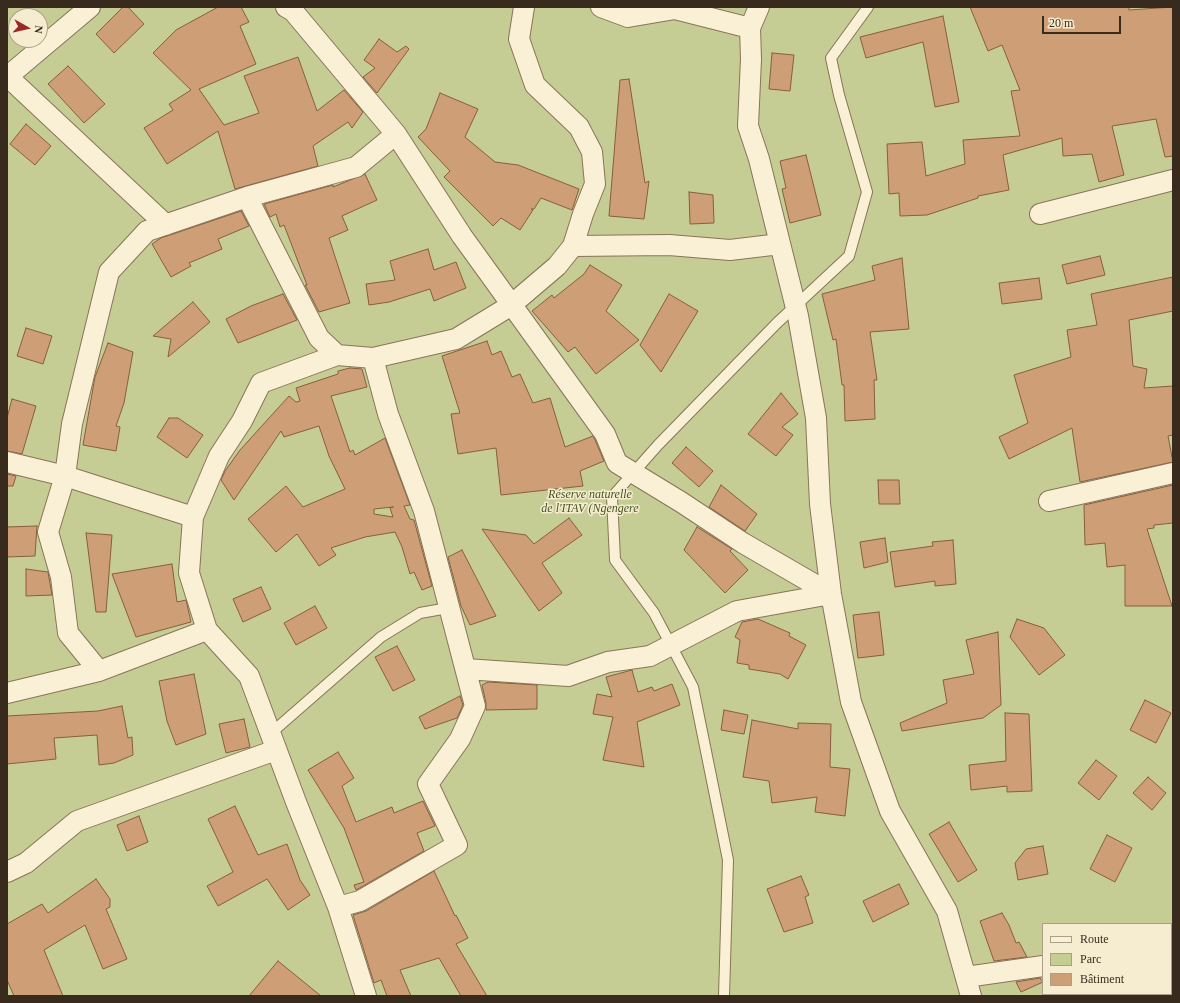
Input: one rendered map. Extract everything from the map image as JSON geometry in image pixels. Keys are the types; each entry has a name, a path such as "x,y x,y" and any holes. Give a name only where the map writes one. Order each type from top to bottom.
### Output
{"street":[{"path":"90,7 7,76 166,225"},
{"path":"366,996 338,907 273,742 249,676 207,630 189,573 193,516 219,456 242,421 261,383 337,355 373,358 456,339 510,306 557,266 573,246 583,214 595,184 592,152 579,127 535,85 519,39 524,7"},
{"path":"601,7 628,17 675,9 750,28"},
{"path":"759,7 750,28 751,59 748,126 759,159 795,306 816,418 820,504 831,594 851,702 890,811 947,911 968,987 1042,966"},
{"path":"293,8 396,134 462,236 510,306 605,434 617,464 682,502 743,543 831,594"},
{"path":"99,672 68,633 61,576 48,532 65,476 72,424 109,272 147,231 247,196 356,167 396,134"},
{"path":"1040,214 1173,180"},
{"path":"247,196 319,338 337,355"},
{"path":"573,246 669,245 730,250 780,244"},
{"path":"338,907 360,901 457,845 428,784 460,740 475,706 448,608 424,511 388,414 373,358"},
{"path":"7,462 65,476 193,516"},
{"path":"1049,501 1173,473"},
{"path":"466,669 568,676 608,662 650,656 737,611 831,594"},
{"path":"7,693 99,672 207,630"},
{"path":"7,872 26,863 77,821 273,742"}],"lane":[{"path":"724,996 728,860 693,687 654,613 615,560 612,497 658,445 795,306 849,256 867,192 839,95 831,58 868,7"},
{"path":"273,742 381,637 420,613 448,608"}],"green space":[{"name":"Réserve naturelle de l'ITAV (Ngengere","path":"7,7 1173,7 1173,996 7,996"}],"building":[{"path":"123,7 128,7 144,24 114,53 96,34"},
{"path":"218,7 241,7 249,22 240,26 256,64 199,89 224,125 259,113 244,76 298,57 317,111 344,90 363,112 352,128 348,122 313,146 318,166 235,189 218,131 167,164 144,128 173,110 169,104 191,90 153,53 176,30"},
{"path":"970,7 1129,7 1129,10 1173,7 1173,156 1165,157 1156,119 1112,126 1124,175 1099,182 1092,154 1063,156 1062,138 1003,155 1009,190 978,196 978,198 927,215 900,216 899,193 889,194 887,144 922,142 926,176 965,164 963,140 1020,136 1011,91 1020,90 1002,45 988,51"},
{"path":"943,16 959,102 935,107 923,42 866,58 860,37"},
{"path":"379,39 397,52 406,46 409,49 377,93 363,77 375,68 364,60"},
{"path":"772,53 794,55 790,91 769,89"},
{"path":"68,66 105,104 84,123 48,84"},
{"path":"629,79 645,183 649,181 644,219 609,216 620,80"},
{"path":"440,93 478,109 465,137 495,162 518,165 579,189 572,210 541,198 534,209 531,209 533,210 520,230 501,218 493,226 444,177 450,171 418,137 426,129"},
{"path":"26,124 51,146 35,165 10,144"},
{"path":"806,155 821,215 790,223 782,189 786,188 780,161"},
{"path":"365,174 377,200 342,216 348,230 329,238 350,303 319,312 305,285 307,285 284,225 280,227 276,214 270,217 264,204 333,185 333,187"},
{"path":"689,192 713,195 714,223 690,224"},
{"path":"241,211 249,226 218,239 222,249 189,263 191,266 171,277 152,244 161,238"},
{"path":"428,249 434,270 456,262 466,288 434,301 430,289 389,302 369,305 366,284 395,280 390,261"},
{"path":"1100,256 1105,275 1067,284 1062,265"},
{"path":"902,258 909,329 870,332 877,380 874,380 875,419 845,421 844,385 842,385 836,339 833,340 822,294 875,280 872,266"},
{"path":"590,265 622,285 606,311 639,340 596,374 575,347 568,352 532,311 552,295 554,298 584,274"},
{"path":"1173,277 1173,311 1129,320 1133,366 1147,369 1144,388 1173,386 1173,435 1168,436 1173,462 1080,482 1072,428 1009,459 999,437 1028,423 1014,375 1071,357 1067,330 1097,325 1091,294"},
{"path":"1039,278 1042,299 1002,304 999,283"},
{"path":"283,294 297,320 238,343 226,319 251,306"},
{"path":"669,294 698,311 661,372 640,345"},
{"path":"193,302 210,322 168,357 171,339 153,336"},
{"path":"26,328 52,336 43,364 17,356"},
{"path":"487,341 492,355 501,351 512,377 520,374 533,403 550,398 565,447 593,436 604,461 580,471 583,486 501,495 496,448 458,454 451,414 460,413 442,356"},
{"path":"108,343 133,352 124,403 116,426 120,427 116,451 83,445 95,377"},
{"path":"350,368 362,369 367,387 331,396 350,452 353,450 355,455 385,438 410,505 404,506 410,519 414,520 432,586 422,590 414,572 410,574 402,547 395,532 365,537 331,548 336,555 319,566 297,534 276,552 248,519 286,486 303,507 345,489 329,456 319,426 284,437 281,431 234,500 221,480 225,471 240,450 289,396 296,402 300,401 296,388 338,374 338,371","holes":["393,507 390,508 393,517 374,514 374,509"]},
{"path":"781,393 798,414 782,427 793,435 776,456 748,434"},
{"path":"12,399 36,406 22,454 7,451 7,418"},
{"path":"169,418 178,418 203,435 187,458 157,437"},
{"path":"686,447 713,471 699,487 672,463"},
{"path":"7,474 16,476 13,486 7,486"},
{"path":"878,480 899,480 900,504 879,504"},
{"path":"721,485 757,514 745,531 709,507"},
{"path":"1173,485 1173,523 1154,525 1154,528 1147,529 1172,606 1125,606 1125,565 1107,567 1105,543 1085,545 1084,505"},
{"path":"569,518 582,535 542,563 562,593 539,611 482,529 526,535 534,544"},
{"path":"37,526 35,556 7,557 7,527"},
{"path":"697,527 732,549 730,551 748,570 725,593 684,550"},
{"path":"86,533 112,535 106,612 96,612"},
{"path":"885,538 888,562 864,568 860,542"},
{"path":"953,540 956,584 935,586 935,581 895,587 890,552 933,546 932,542"},
{"path":"462,550 496,616 470,625 461,606 448,557"},
{"path":"172,564 177,602 186,600 191,622 136,637 112,574"},
{"path":"26,569 48,572 52,595 26,596"},
{"path":"261,587 271,609 243,622 233,599"},
{"path":"315,606 327,628 296,645 284,623"},
{"path":"879,612 884,655 858,658 853,615"},
{"path":"758,619 790,633 789,636 806,645 788,679 780,674 749,669 749,665 737,663 740,640 735,637 742,622"},
{"path":"1017,619 1044,628 1065,655 1039,675 1010,637"},
{"path":"998,632 1001,705 983,718 902,731 900,723 947,703 943,680 974,674 966,640"},
{"path":"397,646 415,680 393,691 375,657"},
{"path":"632,670 638,692 652,687 654,691 672,684 680,705 637,722 644,767 603,760 613,717 593,714 597,694 612,697 606,677"},
{"path":"194,674 206,734 176,745 167,721 159,681"},
{"path":"488,682 537,685 537,709 486,710 482,685"},
{"path":"460,696 463,705 457,718 425,729 419,717"},
{"path":"1145,700 1171,713 1156,743 1130,730"},
{"path":"122,706 128,738 132,737 133,755 114,763 99,765 97,735 54,738 56,759 7,764 7,716 98,711"},
{"path":"724,710 748,715 744,734 721,730"},
{"path":"1005,713 1029,714 1032,791 1007,792 1007,786 971,790 969,765 1006,761"},
{"path":"244,719 250,747 226,753 219,724"},
{"path":"752,720 798,729 798,723 831,724 830,767 850,769 845,816 815,812 817,797 772,803 769,781 743,777"},
{"path":"338,752 354,778 342,786 356,822 392,807 394,813 423,801 435,826 417,833 424,851 356,890 354,885 364,882 344,828 308,770"},
{"path":"1096,760 1117,776 1099,800 1078,783"},
{"path":"1148,777 1166,793 1152,810 1133,793"},
{"path":"235,806 258,855 287,844 300,880 310,895 288,910 267,879 218,906 207,886 233,872 208,819"},
{"path":"139,816 148,842 127,851 117,825"},
{"path":"949,822 977,870 958,882 929,834"},
{"path":"1107,835 1132,848 1115,882 1090,869"},
{"path":"1043,846 1048,874 1018,880 1015,863 1026,849"},
{"path":"434,871 455,916 456,915 468,938 456,944 487,996 461,996 439,958 400,970 411,996 387,996 381,980 374,983 353,915 366,911"},
{"path":"801,876 809,895 805,897 813,923 784,932 767,889"},
{"path":"96,879 110,899 110,907 106,909 127,959 103,969 85,925 44,950 63,996 14,996 7,980 7,924 42,904 48,913"},
{"path":"899,884 909,904 873,922 863,901"},
{"path":"1002,913 1009,925 1016,943 1019,942 1027,957 994,961 980,921"},
{"path":"278,961 321,996 249,996"},
{"path":"1040,978 1042,981 1042,982 1021,992 1016,982"}]}
